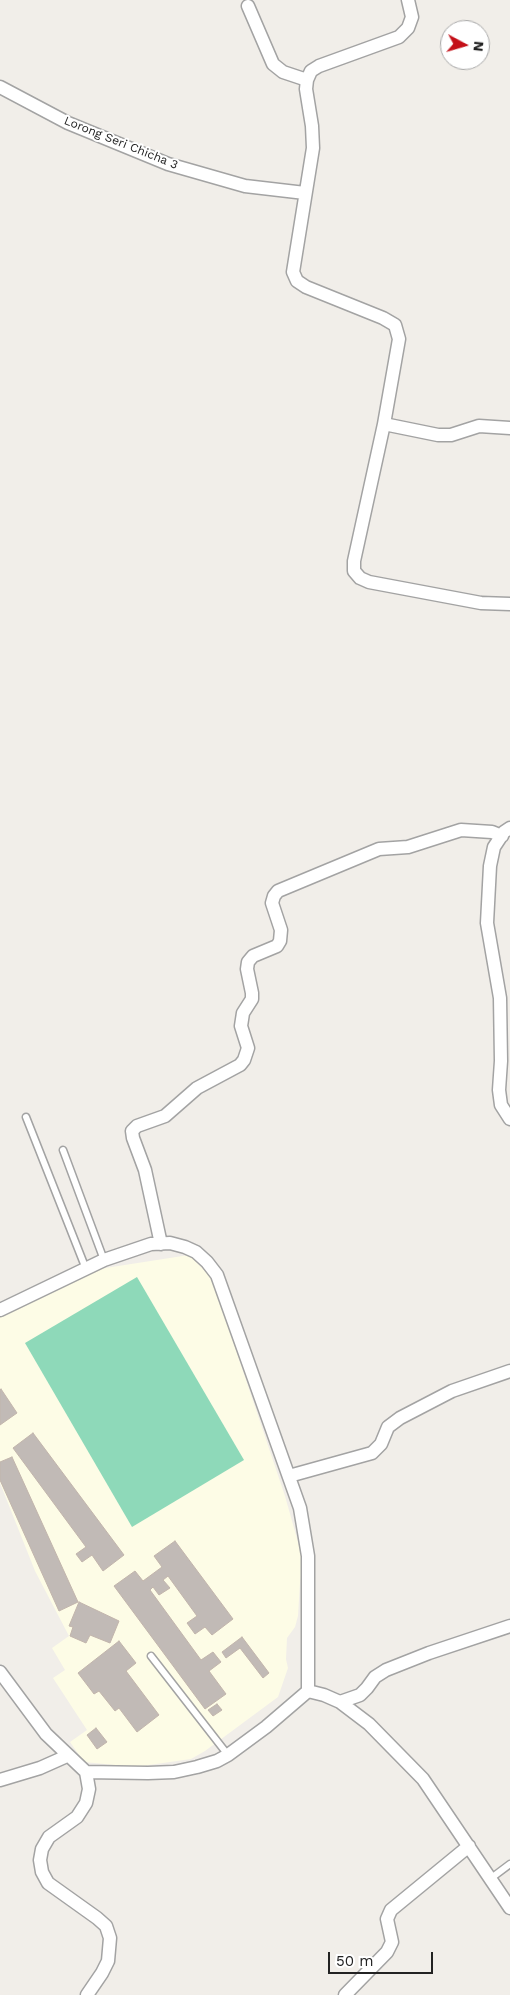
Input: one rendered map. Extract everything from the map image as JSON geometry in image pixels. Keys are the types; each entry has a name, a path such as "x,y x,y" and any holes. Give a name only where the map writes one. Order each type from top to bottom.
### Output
{"street":[{"path":"408,0 412,17 408,28 399,37 319,66 311,71 307,80 306,89 312,126 313,148 294,272 297,281 306,287 383,318 395,326 398,339 384,424 354,561 354,571 360,578 369,582 481,603 510,604"},
{"path":"248,6 273,64 283,72 307,80"},
{"name":"Lorong Seri Chicha 3","path":"0,87 68,123 168,164 245,186 306,193"},
{"path":"384,424 438,435 451,435 479,426 510,428"},
{"path":"161,1244 145,1170 132,1131 137,1126 165,1116 197,1088 240,1065 244,1060 248,1048 241,1026 243,1013 252,1000 247,969 248,962 253,956 277,946 280,941 281,930 272,903 278,891 379,849 408,847 461,830 506,832"},
{"path":"506,832 494,846 490,866 487,923 500,998 501,1061 499,1090 501,1104 510,1119"},
{"path":"0,1310 104,1260 151,1244 170,1243 185,1247 196,1252 207,1262 217,1275 300,1508 308,1556 306,1620 308,1691"},
{"path":"288,1476 372,1453 381,1444 388,1427 400,1418 452,1392 510,1371"},
{"path":"340,1702 360,1695 375,1677 386,1670 429,1653 510,1626"},
{"path":"0,1672 46,1734 86,1772 148,1774 174,1772 217,1761 266,1727 308,1691"},
{"path":"308,1691 340,1702 369,1724 423,1779 510,1908"},
{"path":"0,1780 40,1768 67,1756"},
{"path":"86,1772 89,1789 86,1803 77,1817 49,1837 42,1849 40,1860 42,1872 48,1882 106,1926 110,1938 108,1961 88,1995"},
{"path":"345,1995 387,1952 392,1942 387,1919 391,1910 469,1846"}],"lane":[{"path":"26,1117 86,1269"},
{"path":"63,1150 104,1260"},
{"path":"151,1656 228,1755"},
{"path":"490,1879 510,1864"}],"shaded area":[{"path":"189,1255 210,1276 215,1288 285,1496 301,1553 303,1563 298,1616 295,1627 287,1638 286,1659 288,1668 278,1697 205,1751 191,1759 135,1767 84,1762 70,1742 87,1730 53,1678 65,1670 52,1648 69,1636 35,1571 0,1483 0,1316 99,1269"}],"green space":[{"path":"137,1277 244,1460 132,1527 25,1343"}],"building":[{"path":"0,1390 17,1413 0,1425"},
{"path":"33,1433 124,1555 103,1571 92,1555 82,1562 76,1554 86,1547 13,1448"},
{"path":"12,1457 78,1602 59,1611 0,1480 0,1462"},
{"path":"175,1541 233,1619 212,1635 205,1627 195,1634 187,1623 197,1616 168,1576 163,1580 170,1588 159,1595 153,1587 150,1590 201,1660 213,1652 221,1662 209,1671 226,1694 205,1709 114,1586 135,1571 143,1581 162,1567 154,1556"},
{"path":"79,1602 119,1621 110,1643 90,1635 86,1643 70,1636 73,1627 69,1626"},
{"path":"242,1637 269,1673 263,1678 240,1648 226,1658 222,1652"},
{"path":"119,1641 136,1663 126,1671 159,1715 137,1732 119,1708 115,1711 99,1691 94,1694 78,1673"},
{"path":"217,1704 222,1710 213,1716 208,1710"},
{"path":"96,1728 107,1742 97,1749 87,1735"}]}
